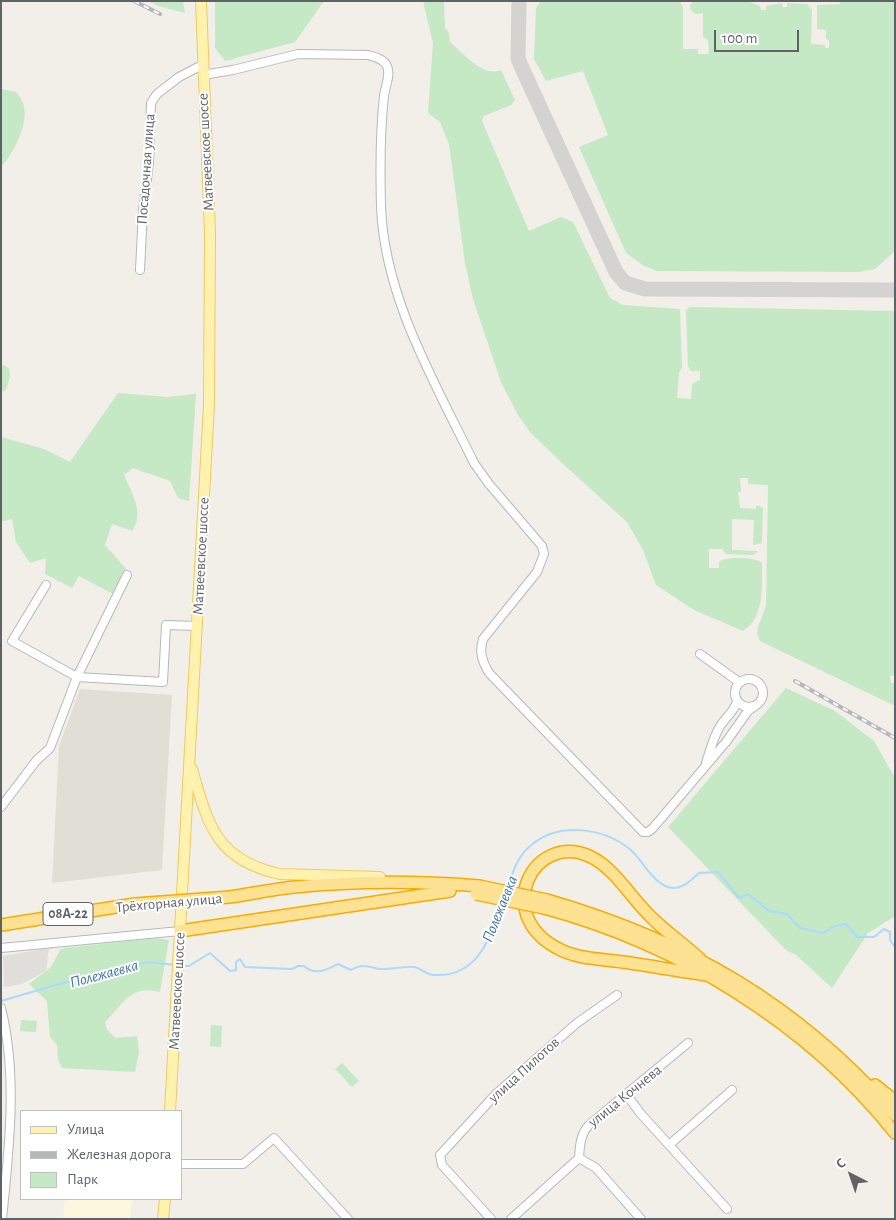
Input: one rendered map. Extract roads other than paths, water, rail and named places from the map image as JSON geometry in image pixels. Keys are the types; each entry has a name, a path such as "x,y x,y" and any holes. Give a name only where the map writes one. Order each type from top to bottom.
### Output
{"highway":[{"path":"700,959 682,941 659,924 606,868 587,855 575,852 561,853 548,858 538,865 526,883 522,903 527,921 545,941 558,949 595,958 706,975"},
{"name":"Трёхгорная улица","path":"1,925 135,904 230,897 293,887 368,883 450,887"},
{"path":"180,931 450,887 478,890 600,916 646,933 700,959 741,984 797,1022 838,1057 895,1101"},
{"path":"545,904 614,932 706,975 743,997 805,1043 846,1078 895,1133"},
{"path":"838,1057 895,1115"}],"main road":[{"name":"Матвеевское шоссе","path":"170,1110 209,405 210,233 202,70 201,1"},
{"path":"189,760 210,826 228,849 252,866 280,874 399,878 450,887"},
{"path":"164,1219 165,1200"}],"street":[{"name":"Посадочная улица","path":"140,270 142,210 149,162 151,103 157,94 178,78 202,70 310,53 368,55 376,57 387,66 389,73 384,96 382,223 398,300 474,463 507,507 536,537 542,546 544,554 537,572 484,639 480,648 484,664 502,687 642,832 648,832 653,828 705,767"},
{"path":"2,807 36,761 50,748 77,677 128,575"},
{"path":"46,585 12,641 77,677 163,682 166,625 197,626"},
{"path":"700,654 739,682"},
{"path":"751,678 762,686 762,699 748,711 705,767 711,743 720,725 734,710 737,701 735,691 739,682 751,678"},
{"path":"737,701 745,706 754,706"},
{"path":"1,948 180,931"},
{"name":"улица Пилотов","path":"492,1219 442,1165 440,1155 497,1093 577,1024 617,995"},
{"path":"1,1008 9,1039 11,1075 2,1219"},
{"name":"улица Кочнева","path":"579,1158 580,1142 584,1130 688,1042"},
{"path":"669,1145 732,1090"},
{"path":"626,1094 641,1114 727,1209"},
{"path":"182,1164 243,1164 274,1138 348,1219"},
{"path":"511,1219 579,1158 596,1168 641,1219"}],"waterway":[{"name":"Полежаевка","path":"508,887 522,855 540,839 566,830 594,832 620,842 631,850 650,873 667,887 673,888 688,883 699,873 718,872 739,898 748,894 769,911 787,914 800,928 823,933 835,926 846,924 857,937 874,937 884,929 890,932 890,940 895,947"},
{"name":"Полежаевка","path":"183,966 189,966 210,953 230,971 236,970 236,962 240,959 245,967 292,969 304,966 312,971 316,971 325,970 338,964 351,970 362,966 380,969 410,967 432,975 450,974 472,962 480,952 493,929 502,903"},
{"name":"Полежаевка","path":"1,1001 59,984 148,962 176,965"}],"railway":[{"path":"134,1 160,14"},
{"path":"795,681 895,738"}]}
